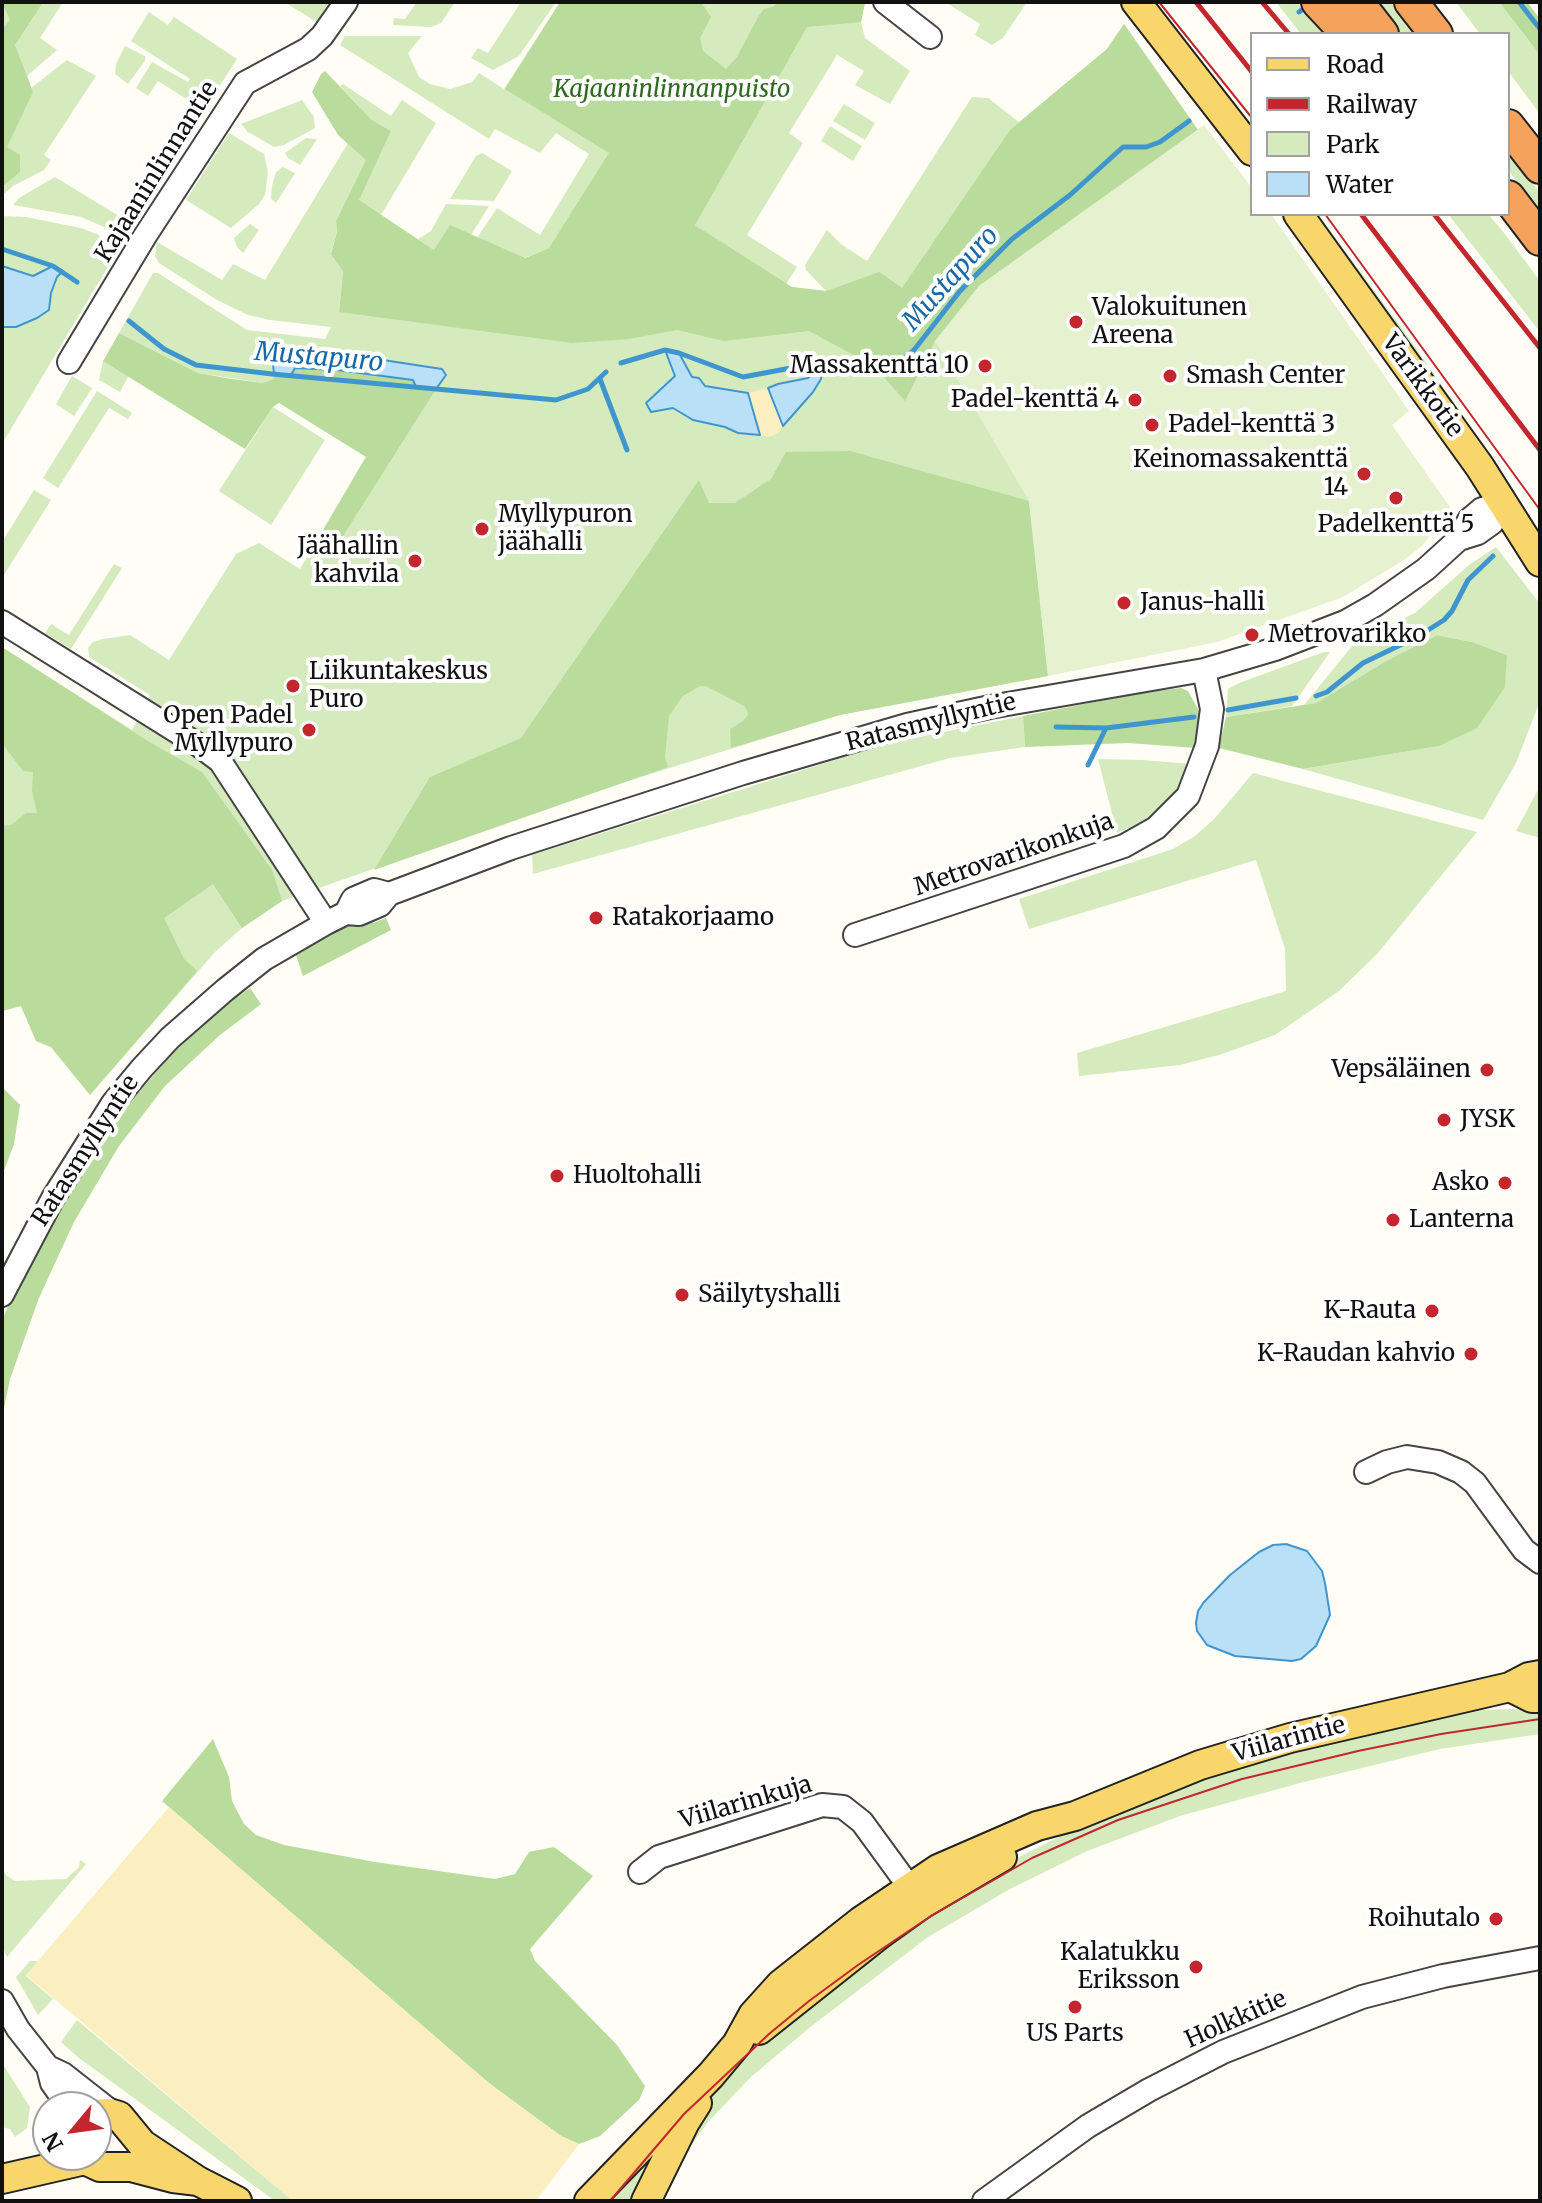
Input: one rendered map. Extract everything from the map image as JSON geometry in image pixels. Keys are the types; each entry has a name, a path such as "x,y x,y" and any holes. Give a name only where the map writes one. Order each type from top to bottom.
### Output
{"highway":[{"path":"1318,2 1346,32"},
{"path":"1357,2 1380,32"},
{"path":"1411,2 1434,32"},
{"path":"1428,2 1449,32"},
{"path":"1510,200 1538,237"},
{"path":"1510,207 1538,237"}],"main road":[{"path":"1136,2 1250,148"},
{"name":"Varikkotie","path":"1299,216 1504,503 1540,562"},
{"name":"Viilarintie","path":"589,2201 711,2075 737,2044 753,2015 781,1984 818,1952 916,1895 980,1850 1037,1826 1075,1816 1162,1779 1245,1751 1510,1687 1540,1675"},
{"path":"1510,1687 1532,1698 1540,1698"},
{"name":"Viilarintie","path":"646,2201 711,2075"},
{"path":"113,2119 142,2144 198,2181 237,2201"},
{"path":"4,2178 32,2156"},
{"path":"112,2164 198,2181"},
{"path":"4,2178 37,2171"}],"street":[{"name":"Kajaaninlinnantie","path":"69,362 145,236 245,83 308,49 330,26 346,2"},
{"path":"885,2 930,37"},
{"name":"Ratasmyllyntie","path":"2,1295 53,1198 113,1103 142,1068 170,1038 264,959 336,918 359,914 380,905 389,894 526,844 743,773 907,725 1004,704 1204,670 1275,649 1345,622 1375,605 1459,539 1478,533 1492,523 1504,503"},
{"path":"2,622 220,761 336,918"},
{"name":"Metrovarikonkuja","path":"855,935 1124,846 1156,828 1188,796 1207,746 1212,709 1204,670"},
{"path":"1366,1472 1407,1457 1438,1462 1461,1472 1475,1483 1524,1550 1540,1562"},
{"name":"Viilarinkuja","path":"640,1872 659,1857 822,1805 843,1807 862,1822 916,1895"},
{"name":"Holkkitie","path":"984,2201 1088,2126 1223,2052 1362,1997 1443,1976 1540,1958"},
{"path":"2,2001 18,2029 48,2067 58,2091"},
{"path":"48,2067 63,2074 132,2139 127,2154 120,2162 112,2161"}],"green space":[{"path":"2,2 63,2 40,38 57,50 27,76 31,88 67,60 96,76 44,155 51,160 44,170 13,186 2,196"},
{"path":"2,2 43,2 15,45 33,92 7,147 20,155 20,172 2,187 2,30 10,20"},
{"path":"284,2 329,2 317,22"},
{"path":"417,2 455,2 441,23 431,27 393,25 394,18 405,19"},
{"path":"521,2 552,2 554,5 519,56 493,70 471,58 478,48 488,53"},
{"name":"Kajaaninlinnanpuisto","path":"560,2 865,2 861,22 865,38 910,71 890,104 855,85 864,71 837,55 789,133 803,143 747,235 797,267 786,284 695,225 549,248 524,258 477,238 497,208 540,235 589,154 556,133 540,153 495,129 489,139 340,45 345,36 422,36 408,53 419,77 430,84 450,89 472,82 479,73 504,89"},
{"path":"560,2 701,2 711,17 700,38 703,51 726,69 737,57 764,9 778,2 865,2 861,22 807,27 695,225 792,287 826,291 879,272 902,288 1010,130 1107,49 1124,24 1198,130 979,286 935,341 905,401 874,366 809,331 724,341 677,330 629,339 572,343 339,312 343,271 331,254 337,232 336,221 366,160 338,135 312,92 321,74 325,71 372,120 391,131 359,200 434,250 450,225 525,258 549,248 609,153 505,89"},
{"path":"945,2 1027,2 1003,38 992,45 975,35 980,24"},
{"path":"1276,2 1306,2 1333,32 1299,32"},
{"path":"1377,2 1392,2 1415,32 1400,32"},
{"path":"1456,2 1499,2 1540,55 1540,114 1510,74 1510,32 1478,32"},
{"path":"1499,2 1527,2 1540,19 1540,55"},
{"path":"149,12 168,25 174,17 237,59 204,110 158,81 148,96 136,88 152,62 188,82 190,79 131,41"},
{"path":"1124,24 1198,130 979,286 1045,385 1037,572 1048,676 839,715 590,793 282,901 242,928 215,952 90,1095 51,1047 36,1041 21,1006 2,1011 2,647 132,730 150,695 89,657 88,648 93,642 130,635 169,660 236,554 259,543 300,569 419,366 287,349 278,350 272,362 274,379 270,382 198,373 119,333 153,273 158,273 247,330 325,339 331,327 248,315 217,300 159,263 155,256 157,242 222,280 233,264 265,280 348,143 367,159 336,221 337,232 331,253 343,270 339,312 792,287 826,291 805,265 827,230 842,245 867,261 972,97 988,98 1019,122 1107,49"},
{"path":"125,46 145,56 145,61 128,84 115,74 116,64"},
{"path":"343,84 391,116 402,100 436,123 381,215 358,200 391,131 372,120 340,86"},
{"path":"302,100 314,117 315,128 284,145 274,147 248,132 241,124"},
{"path":"844,104 875,123 865,140 833,121"},
{"name":"Smash Center","path":"1204,125 1250,185 1250,216 1272,216 1409,411 1392,425 1450,507 1423,545 1343,597 1217,642 1048,676 1029,501 935,341 979,286"},
{"path":"830,126 862,146 853,161 821,141"},
{"path":"229,133 264,154 268,173 265,195 259,204 231,228 186,200"},
{"path":"306,138 317,139 300,165 285,153"},
{"path":"482,153 512,171 494,201 450,199 476,156"},
{"path":"1510,153 1540,193 1540,212 1510,173"},
{"path":"283,167 295,173 276,203 271,199 272,186 276,172"},
{"path":"55,177 132,224 128,231 118,233 81,217 13,205 19,198"},
{"path":"446,204 489,206 471,235 450,226 435,251 418,239 431,231"},
{"path":"2,216 26,217 81,228 99,235 118,250 2,444"},
{"path":"1312,216 1319,216 1406,334 1455,404 1449,408"},
{"path":"1450,216 1490,216 1501,229 1540,281 1540,332"},
{"path":"250,224 259,230 243,253 234,238"},
{"path":"119,333 198,373 263,383 274,379 274,374 291,375 295,368 337,370 413,380 416,387 436,389 336,547 319,537 366,457 279,403 273,407 245,449 103,361"},
{"path":"103,361 129,375 120,392 99,380"},
{"path":"72,376 92,388 74,416 56,404"},
{"path":"97,391 132,413 128,419 109,408 58,488 43,478"},
{"path":"273,407 325,440 271,525 219,491"},
{"path":"850,451 1029,501 1048,676 840,715 731,748 730,729 743,721 748,715 747,710 706,686 700,686 683,696 669,716 665,757 668,767 374,870 430,777 521,738 699,480 709,503 735,503 771,479 786,452"},
{"path":"34,490 51,500 2,578 2,542"},
{"path":"1496,547 1540,604 1540,701 1516,763 1483,820 1303,769 1439,746 1507,655 1472,642 1437,635 1316,703 1304,705 1357,640 1415,613 1469,565"},
{"path":"114,564 122,568 71,649 45,633 51,624 69,635"},
{"path":"1437,635 1472,642 1507,655 1505,687 1477,728 1439,746 1303,769 1219,748 1226,717 1316,703"},
{"path":"2,647 146,740 202,772 272,870 282,901 242,928 213,884 164,918 184,959 197,971 90,1095 51,1047 36,1041 21,1006 2,1011 2,826 11,825 26,813 37,813 32,791 33,772 23,771 2,743"},
{"path":"1330,652 1292,706 1226,717 1228,689"},
{"path":"1181,688 1188,691 1199,711 1201,725 1196,748 1128,743 1025,747 1023,716"},
{"path":"1023,716 1025,747 950,758 533,874 532,855 889,743"},
{"path":"1098,759 1191,764 1171,802 1153,817 1117,833"},
{"path":"1253,773 1477,832 1377,954 1339,991 1275,1035 1180,1065 1079,1076 1077,1053 1286,991 1285,949 1256,860 1029,929 1019,899 1173,849 1195,836 1215,818"},
{"path":"1540,786 1540,838 1516,831"},
{"path":"369,917 373,923 386,918 391,930 303,976 295,952"},
{"path":"250,988 261,1004 220,1035 165,1086 119,1146 74,1222 39,1298 10,1379 2,1418 2,1320 26,1267 104,1137 128,1105 171,1055 223,1007"},
{"path":"2,1087 20,1105 14,1144 2,1176"},
{"path":"1540,1708 1540,1734 1440,1749 1180,1816 1087,1851 1010,1889 928,1937 809,2028 751,2077 708,2122 682,2158 696,2114 731,2064 800,2004 1009,1862 1105,1814 1210,1773 1451,1711"},
{"path":"213,1739 229,1777 232,1801 244,1824 256,1835 284,1845 375,1862 495,1879 515,1874 529,1852 554,1847 593,1876 530,1949 535,1961 617,2045 645,2086 639,2100 600,2136 579,2144 561,2136 490,2084 162,1801"},
{"path":"80,1860 86,1864 7,1957 2,1946 2,1868 15,1881 66,1879 79,1867"},
{"path":"30,1961 38,1961 26,1976 53,1999 38,2015 16,1977"},
{"path":"77,2020 293,2201 275,2201 79,2058 61,2042"},
{"path":"2,2063 30,2107 27,2128 15,2137 10,2129 2,2127"},
{"path":"678,2109 638,2201 593,2201"}],"sand":[{"path":"768,388 783,426 778,433 769,437 760,435 748,393"},
{"path":"169,1807 490,2084 561,2136 579,2144 536,2201 293,2201 26,1975"}],"water":[{"path":"2,266 33,276 53,266 63,271 51,293 49,310 16,327 2,327"},
{"path":"278,350 442,369 446,375 436,389 416,387 413,380 337,370 295,368 291,375 274,374 272,355"},
{"path":"665,350 679,353 692,377 699,378 705,386 748,393 760,435 738,433 693,420 673,408 651,412 646,403 675,376"},
{"path":"823,369 821,379 813,392 783,426 768,388 808,378"},
{"path":"1286,1544 1307,1551 1322,1571 1330,1615 1316,1646 1301,1659 1292,1661 1235,1656 1207,1645 1197,1631 1196,1623 1198,1611 1204,1602 1230,1575 1259,1552 1273,1545"}],"waterway":[{"path":"1519,2 1540,29"},
{"name":"Mustapuro","path":"1299,12 1303,9"},
{"name":"Mustapuro","path":"621,363 665,350 743,377 791,368 887,367 914,350 960,291 1012,239 1070,195 1123,147 1146,147 1160,142 1189,121"},
{"name":"Mustapuro","path":"2,249 53,266 77,282"},
{"name":"Mustapuro","path":"129,321 164,349 196,365 272,374 556,400 588,389 606,372"},
{"path":"600,379 627,450"},
{"path":"1316,696 1327,692 1363,663 1444,620 1468,580 1493,556"},
{"path":"1228,710 1296,698"},
{"path":"1056,727 1106,728 1194,717"},
{"path":"1088,765 1106,728"}],"tram line":[{"path":"1159,2 1250,116"},
{"path":"1326,216 1540,510"},
{"path":"610,2201 684,2114 809,2001 931,1916 1032,1858 1118,1820 1242,1779 1441,1734 1540,1719"}],"railway":[{"path":"1196,2 1250,70"},
{"path":"1262,2 1287,32"},
{"path":"1363,216 1540,450"},
{"path":"1436,216 1540,348"}],"place":[{"name":"Valokuitunen Areena","path":"1076,322"},
{"name":"Massakenttä 10","path":"985,366"},
{"name":"Smash Center","path":"1170,376"},
{"name":"Padel-kenttä 4","path":"1135,400"},
{"name":"Padel-kenttä 3","path":"1152,425"},
{"name":"Keinomassakenttä 14","path":"1364,474"},
{"name":"Padelkenttä 5","path":"1396,498"},
{"name":"Myllypuron jäähalli","path":"482,529"},
{"name":"Jäähallin kahvila","path":"415,561"},
{"name":"Janus-halli","path":"1124,603"},
{"name":"Metrovarikko","path":"1252,635"},
{"name":"Liikuntakeskus Puro","path":"293,686"},
{"name":"Open Padel Myllypuro","path":"309,730"},
{"name":"Ratakorjaamo","path":"596,918"},
{"name":"Vepsäläinen","path":"1487,1070"},
{"name":"JYSK","path":"1444,1120"},
{"name":"Huoltohalli","path":"557,1176"},
{"name":"Asko","path":"1505,1183"},
{"name":"Lanterna","path":"1393,1220"},
{"name":"Säilytyshalli","path":"682,1295"},
{"name":"K-Rauta","path":"1432,1311"},
{"name":"K-Raudan kahvio","path":"1471,1354"},
{"name":"Roihutalo","path":"1496,1919"},
{"name":"Kalatukku Eriksson","path":"1196,1967"},
{"name":"US Parts","path":"1075,2007"}]}
